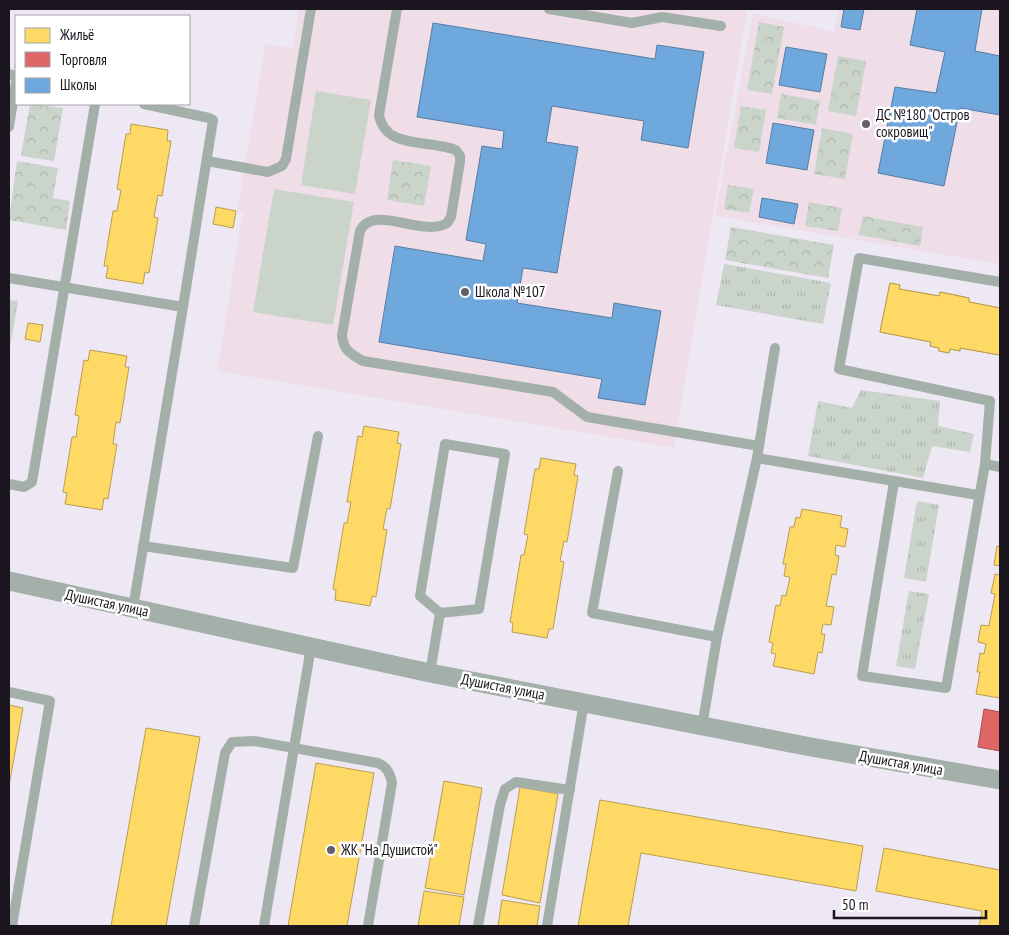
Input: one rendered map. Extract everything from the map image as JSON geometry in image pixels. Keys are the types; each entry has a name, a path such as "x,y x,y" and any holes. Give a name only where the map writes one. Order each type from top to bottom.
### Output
{"street":[{"name":"Душистая улица","path":"9,581 430,673 584,702 702,727 1000,780"}],"lane":[{"path":"207,161 268,172 282,166 286,159 311,9"},
{"path":"397,9 379,115 381,125 388,134 400,139 456,150 460,156 460,162 451,217 447,223 434,228 378,219 368,220 363,225 360,231 342,335 343,345 350,354 363,361 553,392 587,417 759,446"},
{"path":"549,9 632,22 662,17 721,26"},
{"path":"9,127 15,88"},
{"path":"9,484 24,487 32,482 95,105"},
{"path":"133,608 213,120 148,105"},
{"path":"894,482 862,676 919,686 946,688 984,464 990,401 839,369 859,258 1000,282"},
{"path":"9,278 183,307"},
{"path":"702,727 717,637 757,458 775,348"},
{"path":"143,546 293,568 318,436"},
{"path":"444,444 505,454 479,609 440,613 420,596 444,444"},
{"path":"757,458 978,495"},
{"path":"984,464 1000,467"},
{"path":"618,471 592,613 717,637"},
{"path":"430,673 440,613"},
{"path":"264,926 312,647"},
{"path":"9,692 50,701 12,926"},
{"path":"548,926 584,702"},
{"path":"194,926 227,747 232,742 240,741 295,748 378,763 385,766 390,773 392,783 368,926"},
{"path":"478,926 500,805 505,789 516,782 570,790"}],"shaded area":[{"name":"Школа №107","path":"299,9 734,9 747,11 674,448 217,371 243,213 237,211 265,44 293,48"},
{"name":"ДС №180 \"Остров сокровищ\"","path":"839,9 1000,9 1000,264 715,216 753,13 834,32"}],"green space":[{"path":"759,22 784,27 772,94 747,90"},
{"path":"838,56 866,61 856,116 828,111"},
{"path":"316,91 371,100 355,194 301,185"},
{"path":"781,94 820,101 816,125 777,118"},
{"path":"30,105 63,108 54,161 21,156"},
{"path":"741,106 766,110 759,152 734,148"},
{"path":"822,128 853,134 845,179 814,174"},
{"path":"393,160 431,166 424,206 387,200"},
{"path":"17,161 58,168 53,198 70,201 66,230 9,220"},
{"path":"728,185 754,189 749,213 724,209"},
{"path":"274,189 354,202 333,325 253,312"},
{"path":"809,202 842,208 838,231 805,226"},
{"path":"863,216 923,227 920,246 859,235"},
{"path":"731,227 834,245 828,278 725,260"},
{"path":"724,264 831,283 823,324 716,305"},
{"path":"9,300 18,301 9,354"},
{"path":"861,390 940,401 938,426 974,434 970,452 932,446 923,478 808,456 818,401 852,408"},
{"path":"917,501 939,505 926,582 904,578"},
{"path":"909,591 929,594 915,669 896,666"}],"building: Жильё":[{"path":"131,124 168,130 167,141 171,141 162,196 158,195 154,217 158,218 149,273 145,272 143,284 106,278 108,266 104,266 113,211 117,211 121,190 117,189 126,134 130,134"},
{"path":"216,207 236,211 233,228 213,224"},
{"path":"890,283 900,285 899,289 939,296 940,292 969,298 969,302 1000,308 1000,355 960,348 960,351 950,349 949,353 939,351 939,348 930,346 931,342 880,332"},
{"path":"890,283 900,285 899,289 939,296 940,292 969,298 969,302 1000,308 1000,355 960,348 960,351 950,349 949,353 939,351 939,348 930,346 931,342 880,332"},
{"path":"28,323 43,325 40,342 25,339"},
{"path":"90,350 127,356 125,367 129,367 120,423 116,422 113,444 117,444 108,499 104,498 102,510 65,504 67,493 63,492 72,437 76,437 79,416 75,415 84,360 88,361"},
{"path":"364,426 399,432 397,443 401,444 390,509 387,508 383,529 387,530 376,597 372,596 370,606 335,600 336,590 333,589 344,523 347,523 351,502 347,502 358,436 362,437"},
{"path":"541,458 576,464 574,475 578,476 567,542 564,541 560,561 564,562 553,629 549,629 547,638 512,632 513,623 510,622 521,555 524,555 528,535 524,534 535,469 539,469"},
{"path":"802,509 842,516 840,527 848,529 845,547 836,545 835,555 839,556 836,575 832,574 826,606 834,607 831,625 823,624 821,634 825,634 822,653 818,652 814,674 773,666 776,654 771,653 773,643 769,642 776,605 780,606 782,595 786,596 790,577 784,576 786,564 783,564 790,527 794,527 796,517 800,518"},
{"path":"997,546 1000,547 1000,566 994,565"},
{"path":"995,574 1000,575 1000,698 976,694 980,672 977,672 980,653 984,654 986,644 978,642 981,625 989,626 995,594 991,593"},
{"path":"9,705 23,708 9,786"},
{"path":"146,728 200,737 166,926 111,926"},
{"name":"ЖК \"На Душистой\"","path":"316,763 374,773 347,926 288,926"},
{"path":"444,781 482,788 464,895 425,888"},
{"path":"520,787 558,794 540,903 502,895"},
{"path":"600,800 863,846 856,891 641,853 628,926 578,926"},
{"path":"884,848 1000,870 1000,926 979,926 982,911 876,891"},
{"path":"424,891 464,897 459,926 418,926"},
{"path":"502,900 540,906 537,926 498,926"}],"building: Торговля":[{"path":"984,709 1000,712 1000,751 978,747"}],"building: Школы":[{"path":"844,9 864,9 860,30 841,27"},
{"path":"917,9 982,9 975,51 1000,56 1000,115 960,108 944,186 878,173 895,87 936,93 945,52 910,45"},
{"path":"433,23 655,59 657,45 704,52 688,148 641,140 644,121 552,106 546,142 578,147 557,273 523,268 517,303 612,318 614,303 661,311 645,405 598,398 602,379 379,342 395,246 483,261 486,244 466,240 482,146 502,149 504,131 417,117"},
{"path":"786,47 827,54 820,92 779,85"},
{"path":"773,123 814,130 807,170 766,163"},
{"path":"762,198 798,204 794,224 759,217"}],"place":[{"name":"ДС №180 \"Остров сокровищ\"","path":"866,124"},
{"name":"Школа №107","path":"465,292"},
{"name":"ЖК \"На Душистой\"","path":"331,850"}]}
